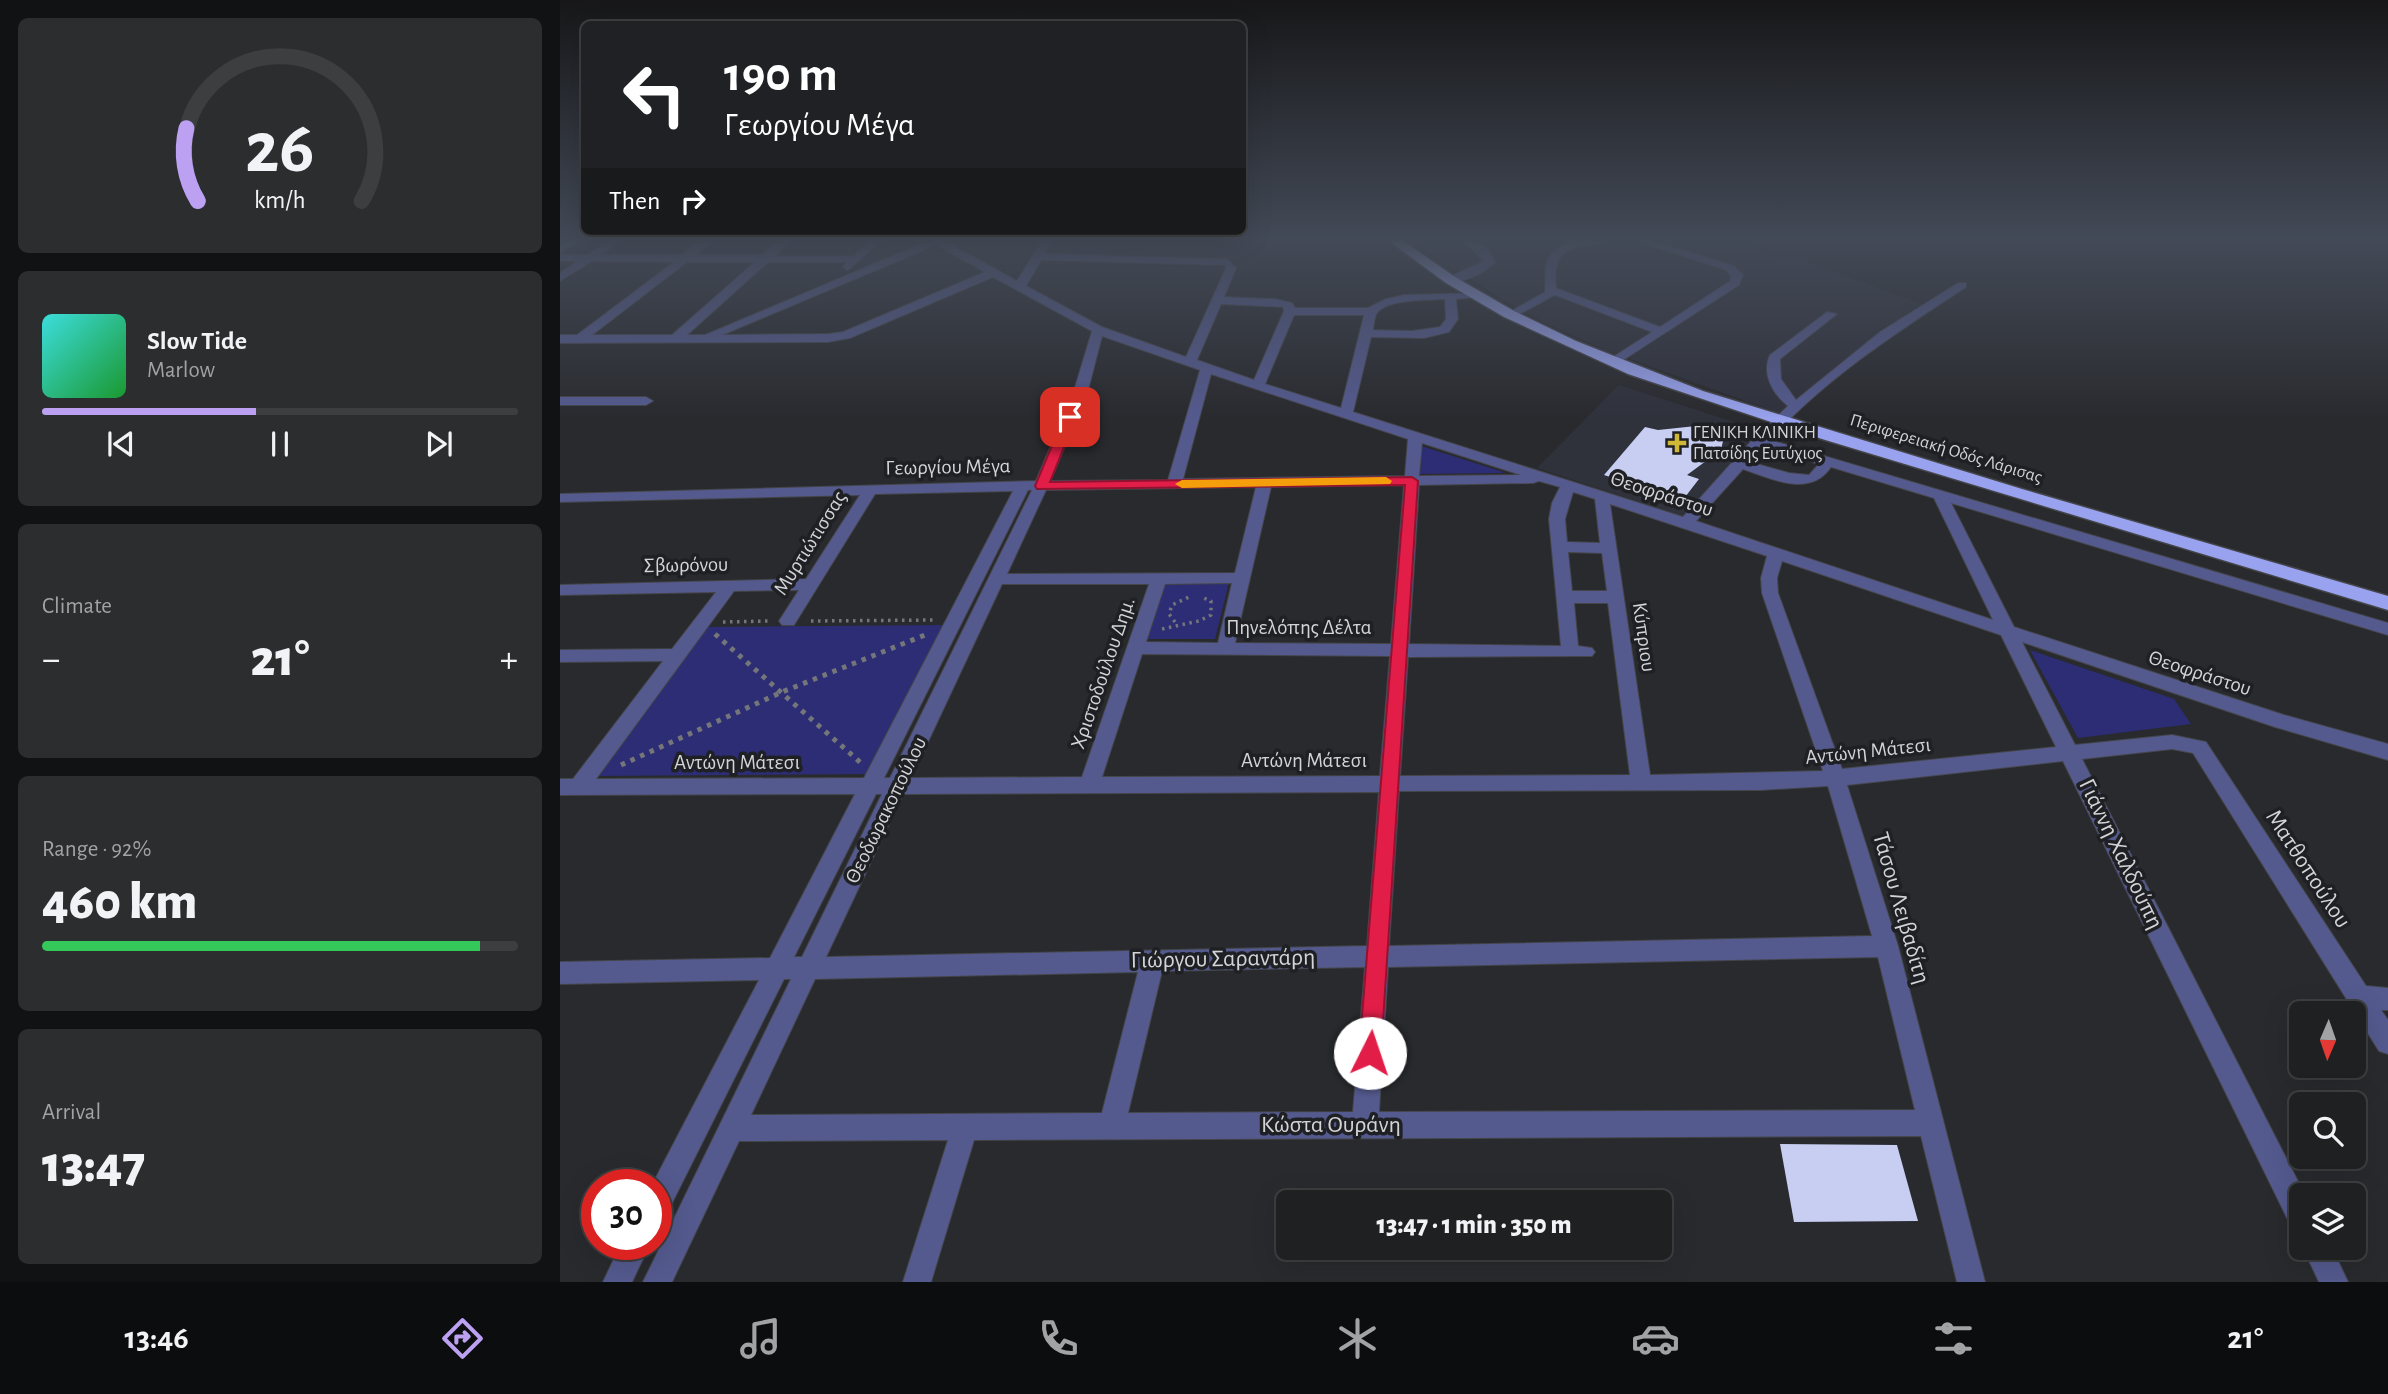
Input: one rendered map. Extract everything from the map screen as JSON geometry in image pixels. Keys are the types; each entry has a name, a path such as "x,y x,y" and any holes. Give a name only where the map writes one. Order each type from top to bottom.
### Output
{"highway":[{"name":"Περιφερειακή Οδός Λάρισας","path":"1486,301 1510,315 1614,362 1780,420 2388,603"}],"street":[{"path":"580,339 629,301"},
{"path":"676,338 717,301"},
{"path":"705,337 789,301"},
{"path":"560,339 828,338 846,335 927,301"},
{"name":"Θεοφράστου","path":"1046,301 1098,330 1258,386 1686,523 2282,722 2388,752"},
{"path":"1191,361 1218,301"},
{"path":"1226,301 1371,312"},
{"path":"1346,414 1371,312 1376,306 1394,301"},
{"path":"1367,333 1425,334 1447,329 1452,324 1450,301"},
{"path":"1510,315 1538,301"},
{"path":"1580,301 1662,332"},
{"path":"1614,362 1709,301"},
{"path":"1686,523 1780,420 1895,327 1937,301"},
{"path":"1258,386 1287,307"},
{"path":"1797,406 1784,396 1773,372 1774,358 1831,314"},
{"name":"Θεοδωρακοπούλου","path":"657,1282 997,579 1032,486 1080,394 1098,330"},
{"path":"1174,484 1207,367"},
{"path":"560,401 646,401"},
{"path":"1365,1125 1415,437"},
{"path":"1759,441 2388,629"},
{"path":"1739,463 1799,480 1810,480 1816,477 1828,461"},
{"name":"Γεωργίου Μέγα","path":"561,499 871,489 1547,479"},
{"path":"1225,649 1265,482"},
{"path":"672,1174 957,620 1032,486"},
{"path":"1568,486 1557,511 1564,597 1616,597"},
{"name":"Μυρτιώτισσας","path":"788,621 871,489"},
{"name":"Γιάννη Χαλδούπη","path":"1938,494 2071,752 2289,1192"},
{"name":"Κύπριου","path":"1602,497 1641,783"},
{"path":"1559,547 1609,548"},
{"name":"Τάσου Λειβαδίτη","path":"1776,554 1769,578 1770,593 1835,778 1886,946 1970,1282"},
{"name":"Χριστοδούλου Δημ.","path":"1090,783 1138,648 1159,578"},
{"path":"997,579 1243,578"},
{"name":"Σβωρόνου","path":"560,590 812,584"},
{"path":"570,786 677,655 728,587"},
{"name":"Πηνελόπης Δέλτα","path":"1138,648 1578,652 1564,597"},
{"path":"560,656 677,655"},
{"name":"Αντώνη Μάτεσι","path":"570,786 1641,783 1835,778 2172,742"},
{"name":"Ματθοπούλου","path":"2172,742 2199,747 2388,1042"},
{"name":"Γιώργου Σαραντάρη","path":"560,973 1886,946"},
{"path":"1112,1126 1153,960"},
{"path":"2359,997 2388,999"},
{"name":"Κώστα Ουράνη","path":"732,1128 1930,1122"},
{"path":"917,1282 965,1127"},
{"path":"617,1282 628,1260"},
{"path":"2323,1260 2334,1282"}],"path":[{"path":"1195,596 1211,601 1211,615 1203,621 1194,624 1175,622 1169,614 1172,605 1182,598 1195,596"},
{"path":"701,622 957,620"},
{"path":"570,786 782,692 951,625 957,620"},
{"path":"701,622 874,774 873,784"}],"shaded area":[{"path":"1505,301 1913,301 1924,305 1779,413 1605,350 1545,323"},
{"path":"1619,385 1759,430 1684,517 1537,468"},
{"path":"1418,445 1503,472 1503,473 1415,474"},
{"path":"1229,582 1215,639 1145,639 1164,583"},
{"path":"951,625 874,774 596,776 708,627"},
{"path":"2030,650 2174,699 2191,724 2078,738"}],"building":[{"path":"1696,426 1723,441 1721,450 1687,475 1699,479 1682,501 1604,475 1645,427 1658,430"},
{"path":"1780,1144 1897,1145 1918,1221 1794,1222"}],"slow traffic":[{"path":"1182,484 1386,481"}],"place":[{"name":"ΓΕΝΙΚΗ ΚΛΙΝΙΚΗ Πατσίδης Ευτύχιος","path":"1677,443"}],"route":[{"path":"1070,417 1041,486 1412,481 1370,1053"}]}
